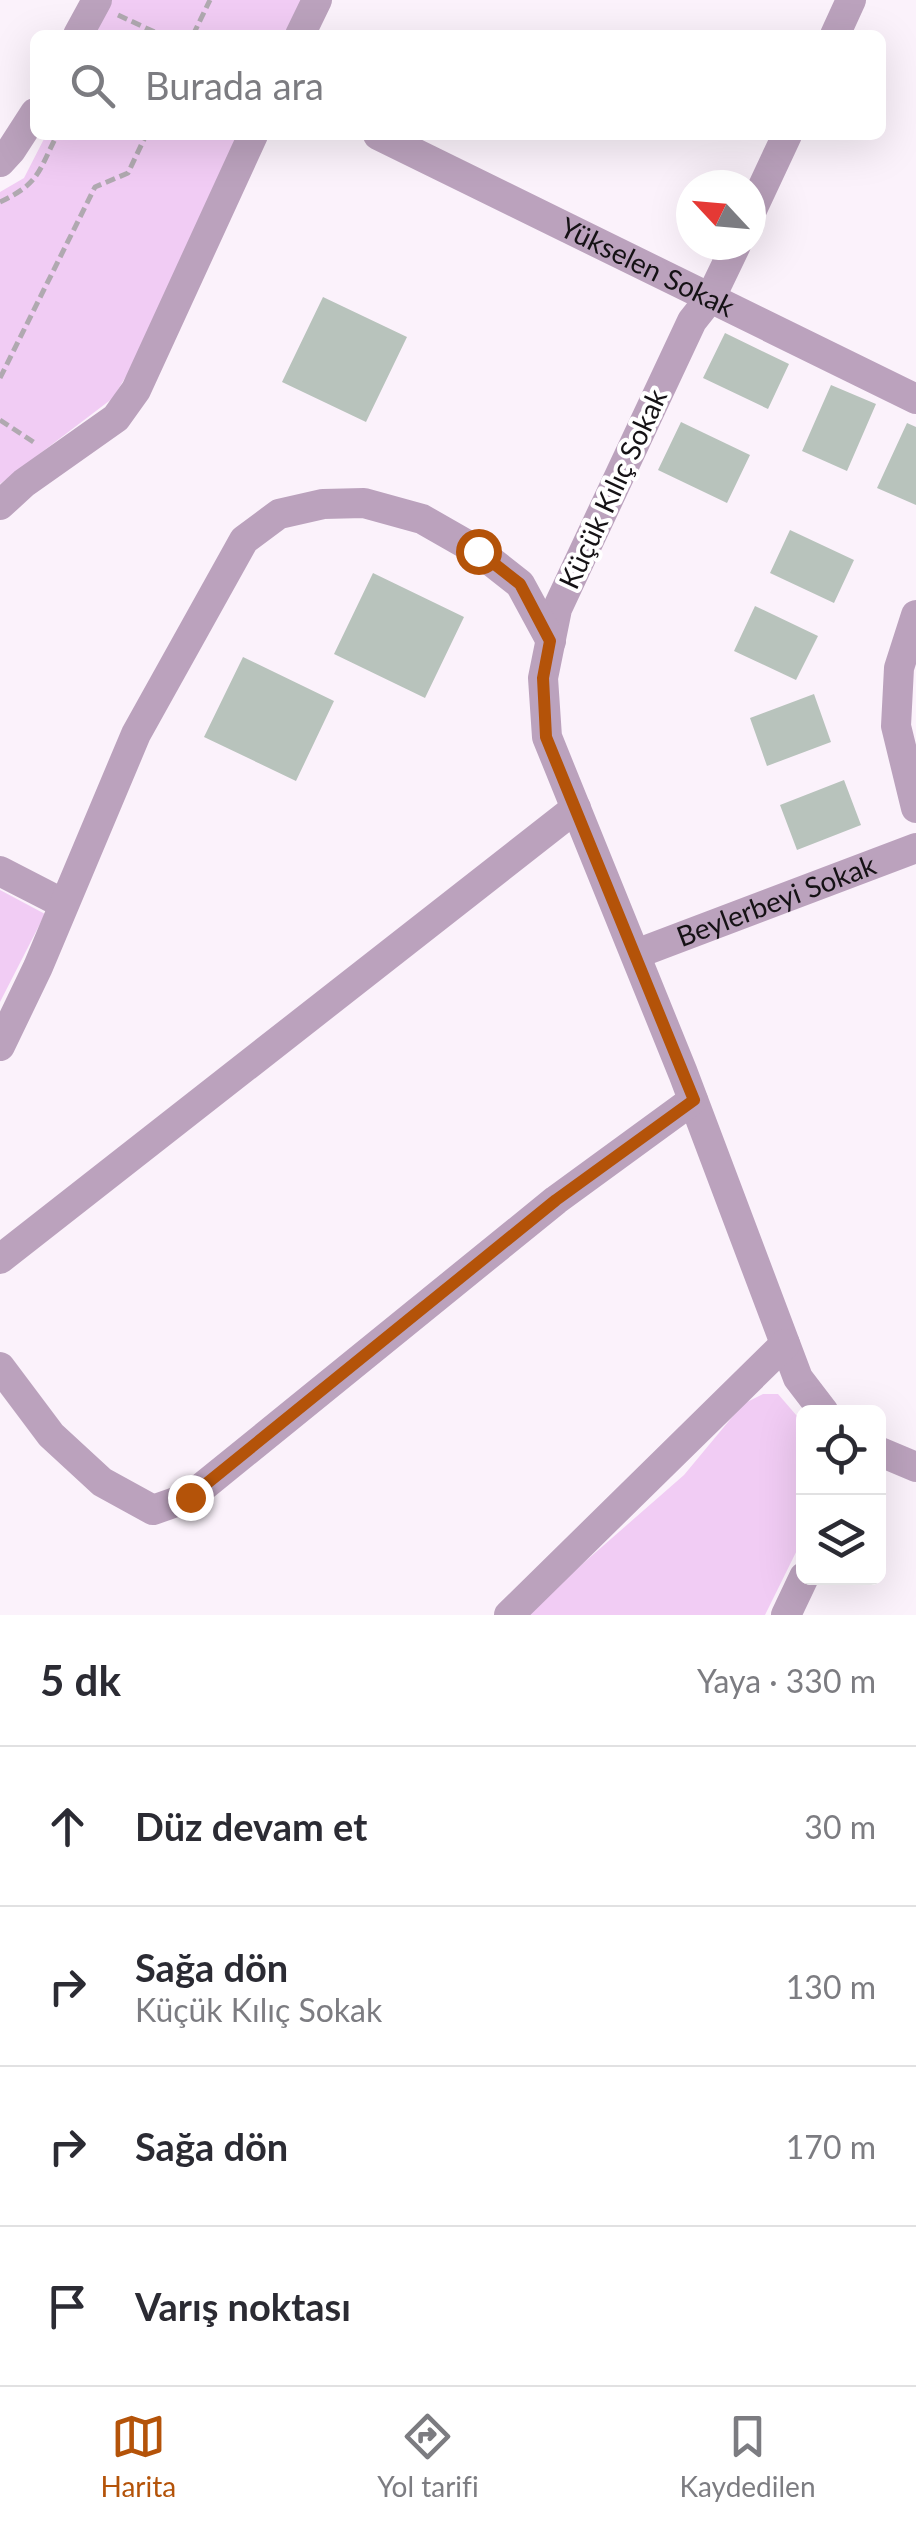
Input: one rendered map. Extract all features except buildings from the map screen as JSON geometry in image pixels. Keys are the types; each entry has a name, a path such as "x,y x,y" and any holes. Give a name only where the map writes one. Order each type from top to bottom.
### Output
{"street":[{"path":"302,30 317,0"},
{"path":"837,30 851,0"},
{"path":"83,30 107,7"},
{"path":"0,162 30,122"},
{"path":"0,504 47,452 116,418 136,390 251,140"},
{"name":"Yükselen Sokak","path":"388,140 916,400"},
{"path":"766,181 786,140"},
{"name":"Küçük Kılıç Sokak","path":"729,260 711,297 692,322 557,609 543,678 546,737 694,1100 798,1378 819,1405"},
{"path":"0,1046 136,734 244,540 279,514 323,504 364,503 422,519 478,551 520,584 550,641"},
{"path":"916,616 899,668 896,726 916,808"},
{"path":"0,1259 576,808"},
{"name":"Beylerbeyi Sokak","path":"636,954 916,848"},
{"path":"0,872 64,904"},
{"path":"3,1382 51,1435 102,1482 153,1510 190,1497 556,1200 694,1100"},
{"path":"509,1615 785,1344"},
{"path":"886,1454 916,1467"},
{"path":"786,1615 800,1585"}],"path":[{"path":"195,30 210,0"},
{"path":"107,7 151,30"},
{"path":"0,202 33,183 54,140"},
{"path":"0,378 95,187 128,173 144,140"},
{"path":"0,420 47,452"},
{"path":"24,453 47,452"}],"shaded area":[{"path":"112,0 302,0 287,30 97,30"},
{"path":"43,140 237,140 144,346 113,398 0,484 0,192 24,178"},
{"path":"0,890 45,914 0,1002"},
{"path":"763,1394 778,1394 796,1415 796,1552 765,1615 524,1615 684,1475 743,1404"}],"route":[{"path":"190,1497 556,1200 694,1100 546,737 543,678 550,641 520,584 478,551"}]}
